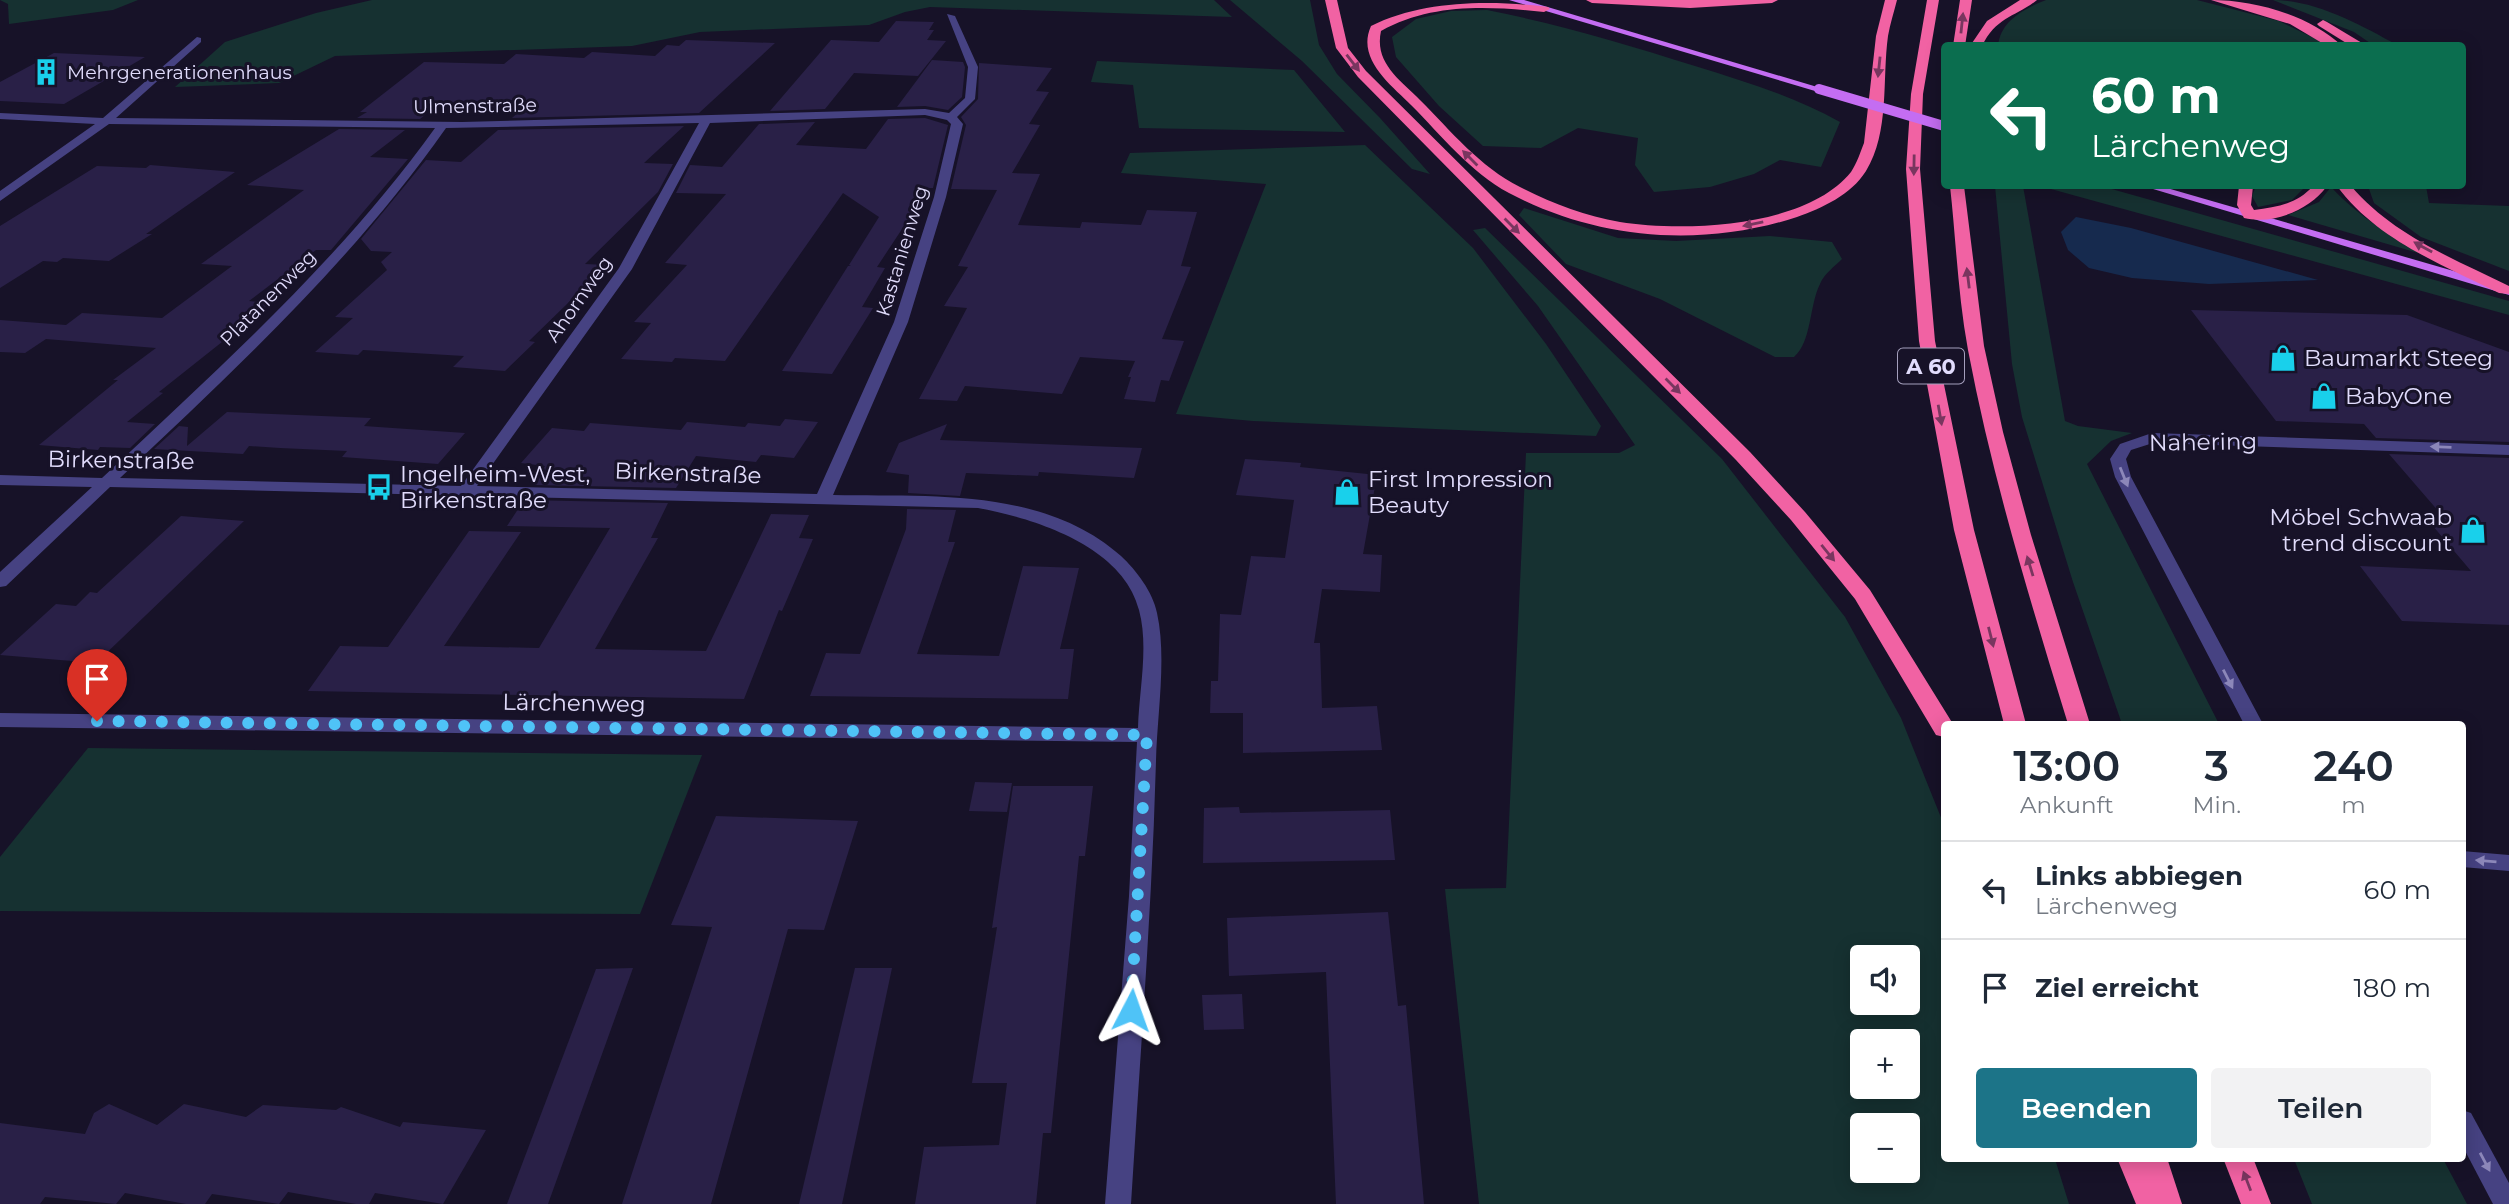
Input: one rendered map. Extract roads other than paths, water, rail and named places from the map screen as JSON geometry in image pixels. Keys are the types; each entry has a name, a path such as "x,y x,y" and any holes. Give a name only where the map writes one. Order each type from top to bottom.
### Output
{"highway":[{"path":"1332,0 1331,7 1342,48 1362,74 1743,456 1798,516 1863,595 1941,724"},
{"path":"1592,0 1690,5 1772,0"},
{"path":"1544,9 1466,3 1412,8 1396,13 1375,29 1372,50 1378,64 1482,169 1514,190 1567,213 1611,224 1661,230 1710,231 1754,225 1794,213 1827,198 1859,171 1868,151 1882,36 1891,0"},
{"name":"A 60","path":"1933,0 1917,94 1913,169 1927,341 1964,530 2014,721"},
{"path":"1960,42 1966,0"},
{"path":"1978,42 1981,34 2008,9 2031,0"},
{"path":"2217,0 2282,18 2309,29 2330,42"},
{"path":"2257,0 2316,21 2354,42"},
{"name":"A 60","path":"1956,189 1976,346 1994,432 2024,548 2078,721"},
{"path":"2246,189 2244,205 2249,215 2299,206 2309,201 2318,189"},
{"path":"2346,189 2355,200 2388,227 2507,291"},
{"path":"2134,1162 2151,1204"},
{"path":"2153,1162 2167,1204"},
{"path":"2240,1162 2256,1204"}],"main road":[{"path":"1514,0 1941,125"},
{"path":"2159,189 2507,291"}],"street":[{"path":"950,16 972,67 970,99 951,117"},
{"path":"0,197 105,122 197,40"},
{"name":"Ulmenstraße","path":"0,116 105,122 442,126 925,113 951,117"},
{"name":"Kastanienweg","path":"823,499 901,322 940,197 957,124 951,117"},
{"name":"Ahornweg","path":"467,489 625,268 706,120"},
{"name":"Platanenweg","path":"106,483 190,405 303,293 389,197 442,126"},
{"name":"Nahering","path":"2251,721 2123,477 2118,459 2126,447 2152,438 2509,450"},
{"name":"Birkenstraße","path":"0,480 978,503 1017,509 1076,533 1112,559 1135,584 1146,603 1150,634 1147,735 1118,1204"},
{"path":"0,582 106,483"},
{"name":"Lärchenweg","path":"0,720 1147,735"},
{"path":"2466,859 2509,863"},
{"path":"2466,1128 2507,1204"}],"water":[{"path":"2076,217 2131,228 2318,280 2209,284 2132,278 2089,268 2068,250 2061,232"}],"place":[{"name":"Mehrgenerationenhaus","path":"46,72"},
{"name":"Baumarkt Steeg","path":"2283,358"},
{"name":"BabyOne","path":"2324,396"},
{"name":"Ingelheim-West, Birkenstraße","path":"379,487"},
{"name":"First Impression Beauty","path":"1347,492"},
{"name":"Möbel Schwaab trend discount","path":"2473,530"}]}
